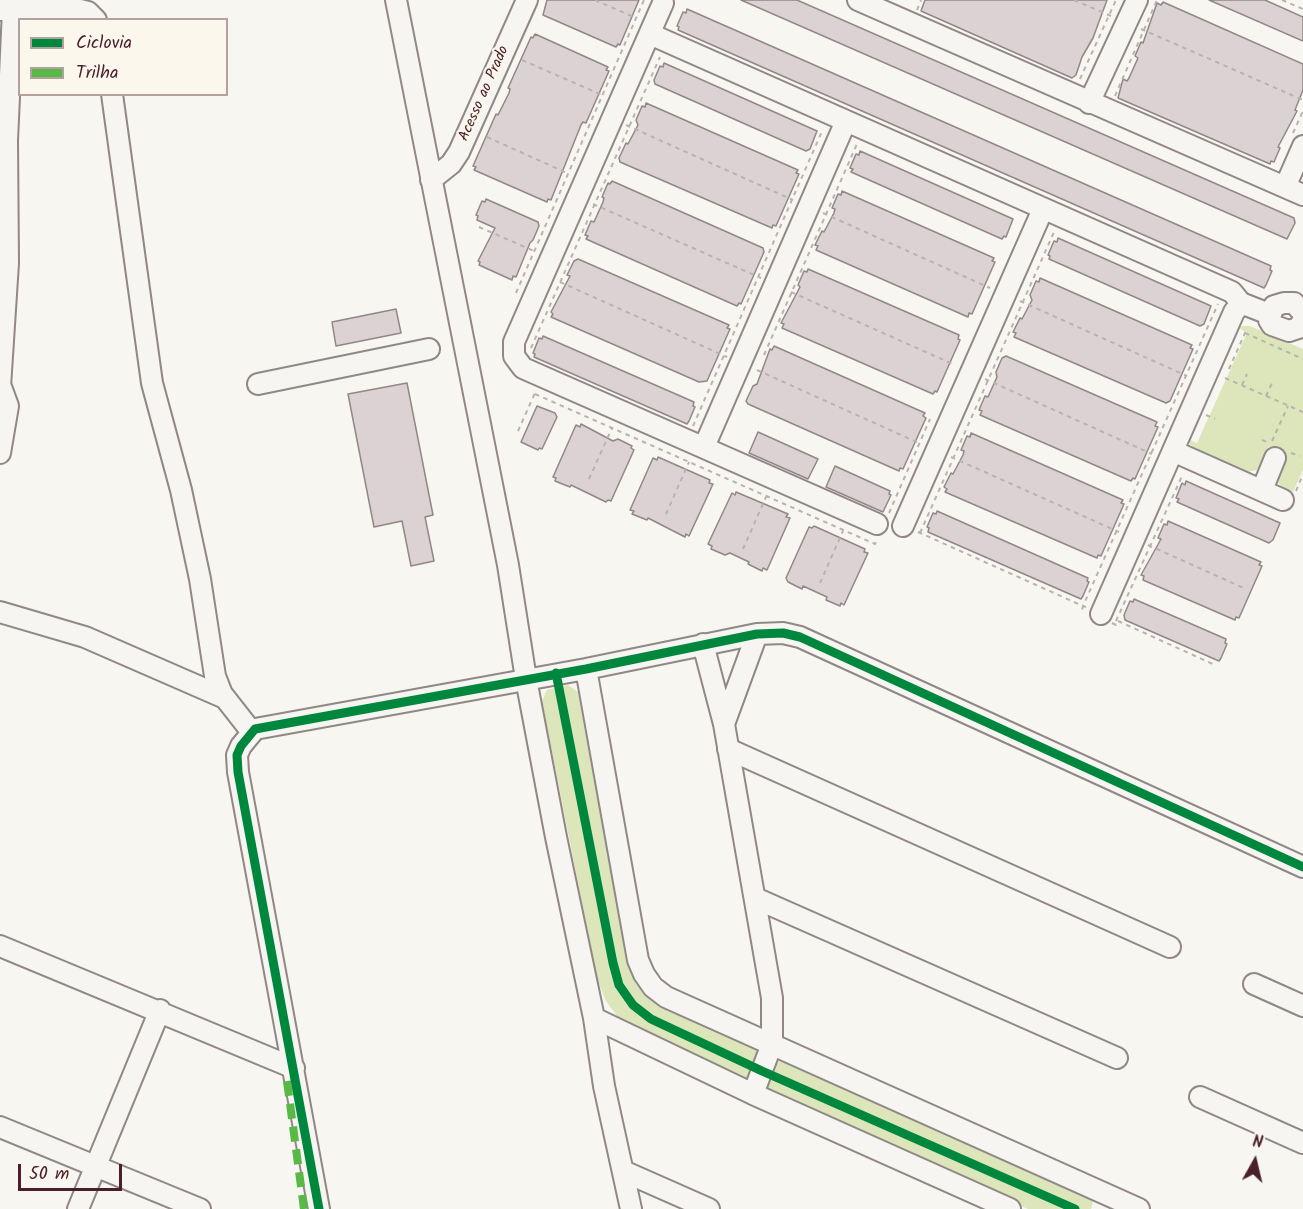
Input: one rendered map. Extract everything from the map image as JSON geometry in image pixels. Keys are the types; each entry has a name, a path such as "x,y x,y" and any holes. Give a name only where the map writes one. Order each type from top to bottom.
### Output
{"street":[{"path":"396,0 508,565 526,680 594,1018 604,1086 631,1209"},
{"name":"Acesso ao Prado","path":"431,180 451,165 459,152 527,0"},
{"path":"858,0 893,7 1081,99 1294,191 1303,146"},
{"path":"1081,99 1137,0"},
{"path":"653,2 616,111 514,342 514,356 519,364 877,524"},
{"path":"0,453 8,406 0,387 7,7 80,10 88,12 94,18"},
{"path":"646,26 836,121 1043,208 1232,292 1241,303 1269,315"},
{"path":"112,96 152,383 181,490 200,579 215,676 225,698 251,731"},
{"path":"704,447 809,207 836,121"},
{"path":"912,529 1014,298 1043,208"},
{"path":"1289,302 1301,318 1284,330 1272,325 1269,315 1274,306 1289,302"},
{"path":"1100,615 1203,382 1241,303"},
{"path":"258,384 429,349"},
{"path":"1262,490 1273,451"},
{"path":"1170,458 1262,490 1283,500"},
{"path":"0,612 85,637 225,698"},
{"path":"319,1209 238,772 237,755 244,739 251,731 586,669 773,631 800,637 1303,867"},
{"path":"724,724 757,634"},
{"path":"703,644 724,724 772,998 772,1044 753,1094"},
{"path":"586,669 638,960 653,987 666,997 772,1044 1104,1202 1139,1209"},
{"path":"728,749 1170,947"},
{"path":"755,898 1117,1058"},
{"path":"0,946 160,1010 294,1068"},
{"path":"1254,984 1303,1006"},
{"path":"78,1209 160,1010"},
{"path":"594,1018 753,1094 1010,1209"},
{"path":"1200,1097 1303,1143"},
{"path":"0,1128 200,1209"},
{"path":"623,1171 709,1209"}],"path":[{"path":"595,0 646,26"},
{"path":"1074,0 1303,100"},
{"path":"1108,111 1126,23 1116,0"},
{"path":"1081,99 1126,23 1157,0"},
{"path":"1282,0 1303,9"},
{"path":"530,350 547,266 616,111 653,2"},
{"path":"525,297 515,292 547,266 616,111 664,49"},
{"path":"522,60 616,111 809,207 1203,382 1225,378 1303,412"},
{"path":"690,432 740,363 809,207 836,121"},
{"path":"740,363 809,207 861,136"},
{"path":"487,137 581,189 775,285 1170,458"},
{"path":"1058,223 1014,298 912,529 1215,665"},
{"path":"479,227 547,266 740,363 1246,589"},
{"path":"1100,615 1203,382 1221,296"},
{"path":"1236,329 1303,359"},
{"path":"1225,378 1245,333"},
{"path":"740,363 753,380"},
{"path":"1242,385 1247,374"},
{"path":"1266,396 1272,382"},
{"path":"535,394 875,544"},
{"path":"1203,423 1210,405"},
{"path":"1273,451 1288,405"},
{"path":"1206,415 1215,419"},
{"path":"589,479 612,428"},
{"path":"1100,615 1170,458"},
{"path":"666,514 689,462"},
{"path":"742,549 766,496"},
{"path":"820,583 844,531"}],"green space":[{"path":"1250,326 1303,349 1303,470 1293,492 1282,487 1278,482 1286,455 1268,447 1257,470 1247,472 1194,448 1190,444 1190,440 1197,443 1247,333 1239,328"},
{"path":"568,685 578,692 632,962 753,1045 758,1054 745,1082 620,1020 606,1001 597,979 542,701 547,690"},
{"path":"788,1061 1090,1196 1093,1202 1091,1209 1028,1209 771,1095 767,1089 768,1082 774,1064"}],"building":[{"path":"547,0 639,0 620,45 616,47 543,15"},
{"path":"741,0 797,0 1294,218 1295,223 1287,239"},
{"path":"925,0 1107,0 1093,38 1082,57 1076,75 1072,78 921,11"},
{"path":"1209,0 1265,0 1303,17 1303,41"},
{"path":"1163,2 1303,64 1303,90 1295,110 1297,111 1278,147 1280,148 1274,162 1271,161 1270,164 1118,98 1123,79 1127,81 1138,58 1135,56 1141,42 1143,43 1157,3 1161,5"},
{"path":"687,9 1271,266 1272,271 1266,285 1264,288 678,30 677,26 683,12 686,13"},
{"path":"535,34 608,67 606,70 609,71 586,123 583,122 581,125 551,200 548,199 547,202 474,170 476,167 473,166 496,114 498,115 509,93 508,88 531,37 533,38"},
{"path":"664,63 817,131 810,149 806,151 655,84 654,80 660,66 663,67"},
{"path":"646,103 798,170 796,173 799,174 776,226 773,225 772,228 620,162 619,158 638,125 636,120 642,106 645,107"},
{"path":"860,151 1013,219 1006,237 1002,239 851,172 853,169 850,168 856,154 859,155"},
{"path":"612,181 763,248 764,252 741,304 737,306 586,239 588,236 585,235 603,202 602,197 608,183"},
{"path":"842,191 994,258 992,261 995,262 972,314 969,313 968,317 816,250 818,246 815,245 834,213 835,209 832,208 838,194 841,195"},
{"path":"486,199 538,222 539,226 533,240 516,277 513,276 512,280 479,265 478,261 495,228 477,220 476,215 482,201 485,202"},
{"path":"1058,238 1211,306 1204,324 1200,326 1049,259 1048,255 1054,241 1057,242"},
{"path":"578,259 729,325 727,328 730,329 707,381 699,382 551,317 553,314 551,312 570,276 567,275 574,261"},
{"path":"808,269 959,335 960,340 937,392 933,394 782,328 784,324 781,323 800,287 798,285 804,271 807,272"},
{"path":"1040,278 1192,345 1190,348 1193,349 1170,401 1166,403 1014,337 1016,333 1013,332 1032,300 1030,295 1036,281 1039,282"},
{"path":"396,309 401,333 336,346 332,322"},
{"path":"543,336 694,402 695,407 689,421 687,424 534,357 533,353 539,338 542,339"},
{"path":"774,346 925,413 923,416 926,418 903,469 900,468 899,471 748,404 746,401 753,386 757,384 770,349 772,350"},
{"path":"1006,356 1157,422 1155,426 1158,427 1135,479 1131,481 980,415 982,411 979,410 985,396 988,397 1002,358"},
{"path":"407,383 433,515 425,517 434,561 411,566 402,521 374,527 348,394"},
{"path":"537,406 555,413 557,417 542,449 538,450 521,442"},
{"path":"581,424 613,441 618,439 632,446 634,450 611,501 606,502 571,485 570,487 555,481 556,478 553,477 576,425 580,427"},
{"path":"758,432 818,459 808,479 749,453"},
{"path":"971,433 1123,500 1121,503 1124,504 1101,556 1098,555 1097,558 945,492 947,489 944,487 963,455 964,451 961,450 967,436 970,437"},
{"path":"658,457 710,480 709,483 713,484 689,536 686,534 685,537 648,518 647,520 632,514 634,511 630,510 653,458 657,460"},
{"path":"835,466 890,491 891,495 883,512 826,487"},
{"path":"1186,481 1280,523 1273,540 1269,543 1177,502 1179,499 1176,498 1182,483 1185,485"},
{"path":"736,492 788,514 786,517 790,518 767,570 763,568 762,571 730,553 725,555 711,549 712,546 708,544 732,493 735,495"},
{"path":"937,511 1088,578 1089,582 1083,596 1081,599 928,532 927,527 933,513 936,514"},
{"path":"1168,521 1261,562 1259,565 1262,566 1239,618 1236,617 1235,620 1143,580 1144,576 1141,575 1161,539 1158,538 1164,524 1167,525"},
{"path":"814,526 865,549 864,552 868,553 844,605 841,603 840,606 826,600 827,597 803,586 802,589 788,582 786,578 809,527"},
{"path":"1134,599 1226,639 1227,644 1219,661 1125,620 1124,615 1130,601 1133,602"}],"marked path":[{"path":"287,1081 304,1209"}],"cycle path":[{"path":"319,1209 238,772 237,755 241,746 255,729 586,669 757,634 783,633 800,637 1303,867"},
{"path":"556,673 613,963 619,985 633,1005 651,1019 762,1071 1075,1209"}]}
